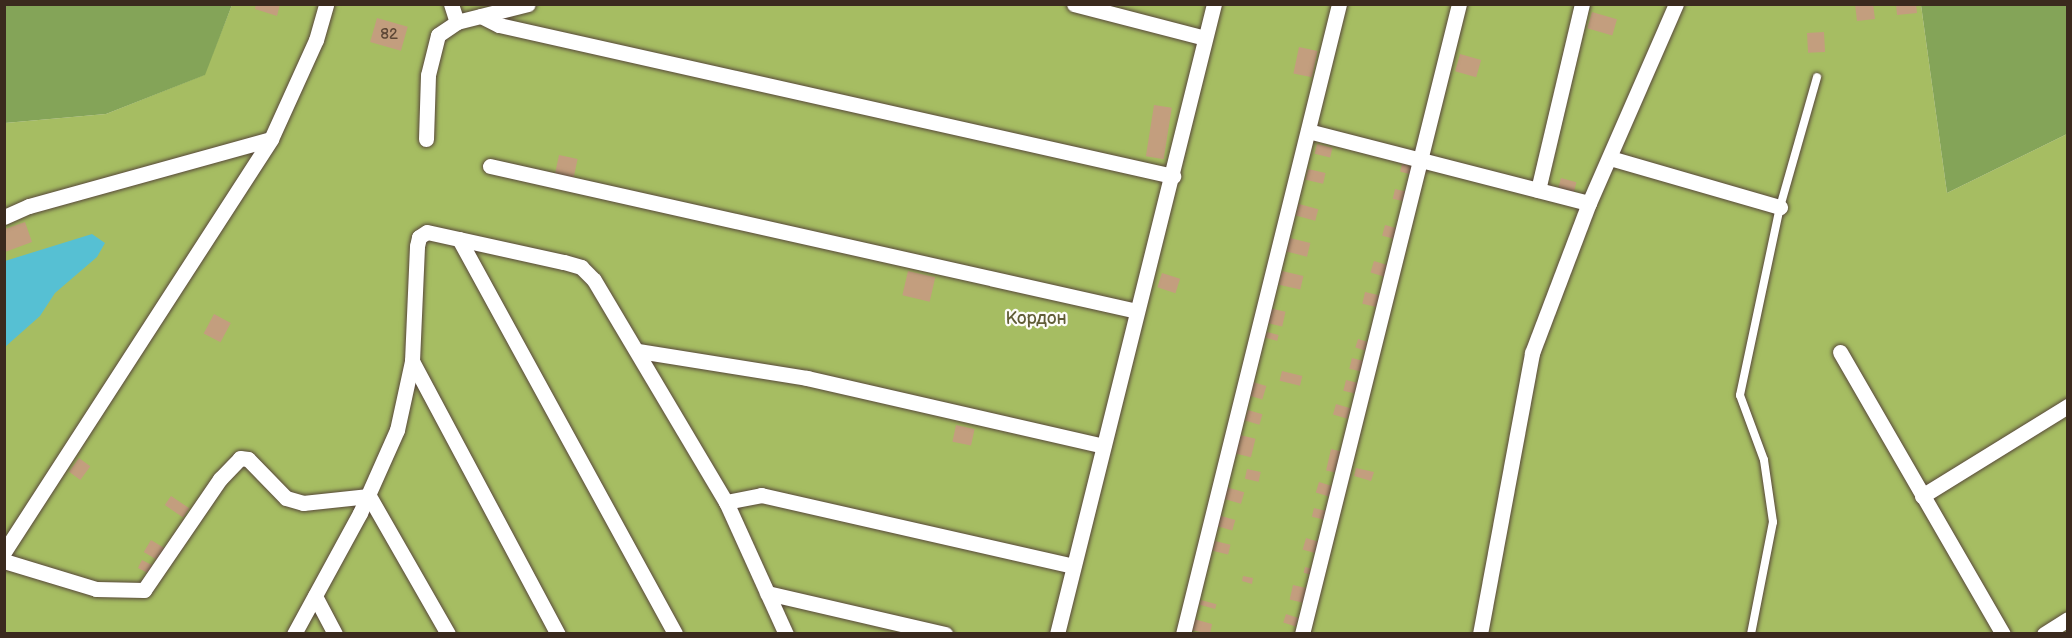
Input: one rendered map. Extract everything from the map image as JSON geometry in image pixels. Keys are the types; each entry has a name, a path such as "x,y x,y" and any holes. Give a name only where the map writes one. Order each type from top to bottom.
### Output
{"street":[{"path":"4,552 271,139 316,40 326,4"},
{"path":"451,4 457,22"},
{"path":"426,139 428,75 438,35 457,22 528,4"},
{"path":"1074,4 1205,38"},
{"path":"1057,633 1173,176 1214,4"},
{"path":"1183,633 1339,4"},
{"path":"1302,633 1459,4"},
{"path":"1538,190 1582,4"},
{"path":"1480,633 1532,353 1589,203 1676,4"},
{"path":"481,16 499,25 1173,176"},
{"path":"1308,131 1420,162 1589,203"},
{"path":"4,217 29,206 271,139"},
{"path":"1610,158 1780,207"},
{"path":"490,166 1137,311"},
{"path":"294,633 369,496 397,430 412,361 419,237 427,232 581,267 594,280 639,351 726,502 786,633"},
{"path":"459,239 675,633"},
{"path":"639,351 807,378 1103,446"},
{"path":"1840,352 2003,633"},
{"path":"412,361 558,633"},
{"path":"1922,496 2067,406"},
{"path":"4,561 96,589 144,590 220,479 240,458 258,465 286,498 303,503 369,496"},
{"path":"726,502 760,495 1073,566"},
{"path":"369,496 448,633"},
{"path":"767,593 945,633"},
{"path":"315,596 335,633"},
{"path":"2044,633 2067,619"}],"lane":[{"path":"1751,633 1773,522 1764,460 1740,395 1780,207 1817,77"}],"green space":[{"path":"5,4 232,5 205,75 106,114 5,123"},
{"name":"Кордон","path":"232,5 1921,5 1947,193 2067,134 2067,633 5,634 5,123 106,114 204,75"},
{"path":"1921,5 2067,5 2067,134 1947,193"}],"water":[{"path":"92,234 105,243 97,257 55,293 40,316 5,347 5,261"}],"building":[{"path":"256,4 280,4 277,16 255,9"},
{"path":"1855,4 1873,4 1875,19 1857,21"},
{"path":"1896,4 1916,4 1917,13 1897,15"},
{"path":"1592,12 1617,19 1612,36 1587,28"},
{"path":"377,18 408,27 401,51 370,42"},
{"path":"1824,32 1825,52 1808,53 1807,33"},
{"path":"1299,47 1318,51 1312,77 1293,73"},
{"path":"1460,54 1481,60 1476,77 1455,71"},
{"path":"1154,105 1172,108 1164,159 1146,156"},
{"path":"1317,144 1333,148 1330,158 1315,154"},
{"path":"559,155 578,159 573,179 555,176"},
{"path":"1402,164 1415,167 1413,175 1400,172"},
{"path":"1308,169 1326,173 1323,184 1306,180"},
{"path":"1561,178 1576,182 1573,194 1558,190"},
{"path":"1395,189 1408,192 1405,202 1393,199"},
{"path":"1299,204 1318,209 1315,221 1296,216"},
{"path":"25,222 32,242 5,252 5,229"},
{"path":"1385,225 1400,229 1398,240 1382,236"},
{"path":"1290,238 1310,243 1307,257 1287,252"},
{"path":"1374,261 1390,266 1387,277 1370,272"},
{"path":"908,271 935,277 930,302 902,295"},
{"path":"1282,271 1303,276 1300,290 1279,285"},
{"path":"1162,273 1180,279 1175,293 1157,287"},
{"path":"1365,292 1382,296 1379,308 1362,304"},
{"path":"1269,308 1286,312 1282,326 1266,323"},
{"path":"214,314 231,323 220,342 204,333"},
{"path":"1267,332 1279,335 1277,341 1266,338"},
{"path":"1358,339 1371,343 1369,352 1355,348"},
{"path":"1352,358 1364,361 1361,372 1349,369"},
{"path":"1282,371 1302,376 1300,386 1280,381"},
{"path":"1346,380 1362,384 1359,395 1343,391"},
{"path":"1253,382 1266,386 1262,399 1249,395"},
{"path":"1336,404 1350,408 1347,419 1333,415"},
{"path":"1248,410 1262,414 1259,425 1245,421"},
{"path":"956,425 975,429 971,446 952,442"},
{"path":"1240,435 1256,439 1251,457 1235,453"},
{"path":"1331,449 1344,452 1339,473 1326,470"},
{"path":"79,458 90,466 80,480 69,472"},
{"path":"1356,468 1374,472 1371,481 1354,476"},
{"path":"1247,469 1261,472 1259,482 1245,479"},
{"path":"1319,482 1335,487 1332,497 1316,493"},
{"path":"1226,487 1244,492 1241,504 1223,499"},
{"path":"171,496 189,508 183,517 165,505"},
{"path":"1314,508 1330,512 1327,521 1312,517"},
{"path":"1218,515 1235,520 1232,531 1215,526"},
{"path":"1306,538 1320,542 1317,554 1303,550"},
{"path":"151,540 166,549 158,561 144,552"},
{"path":"1215,541 1231,545 1228,555 1213,551"},
{"path":"142,560 152,565 148,573 138,568"},
{"path":"1305,567 1317,570 1315,576 1304,573"},
{"path":"1243,576 1253,578 1252,584 1242,581"},
{"path":"1293,585 1310,589 1306,603 1290,600"},
{"path":"1201,600 1216,604 1215,609 1200,605"},
{"path":"1286,614 1298,618 1296,627 1283,623"},
{"path":"1194,619 1212,624 1210,634 1191,630"}]}
